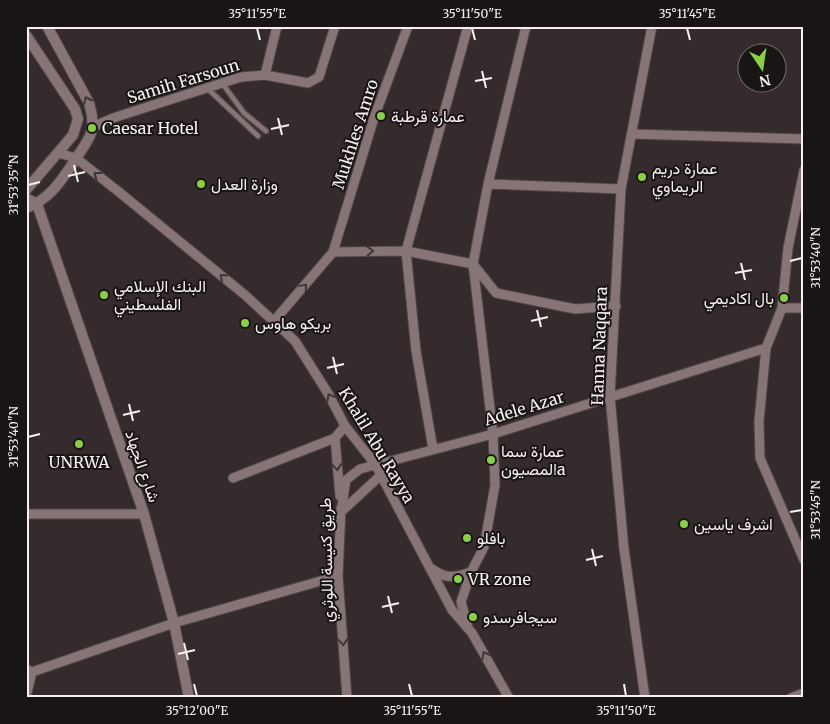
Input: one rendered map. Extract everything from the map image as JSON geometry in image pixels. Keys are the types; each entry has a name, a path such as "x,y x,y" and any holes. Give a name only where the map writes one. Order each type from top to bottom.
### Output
{"street":[{"path":"26,208 38,204 57,186 88,141 92,127 93,116 89,103 47,26"},
{"path":"265,75 277,26"},
{"name":"Samih Farsoun","path":"92,127 116,117 241,77 265,75 303,84 314,81 319,77 335,26"},
{"name":"Mukhles Amro","path":"333,252 374,118 408,26"},
{"path":"433,449 416,351 406,250 468,26"},
{"path":"468,628 462,602 471,572 484,547 495,485 492,434 473,264 488,184 526,26"},
{"name":"Hanna Naqqara","path":"645,698 624,549 610,396 621,189 652,26"},
{"path":"26,35 75,109 78,119 73,135 26,190"},
{"path":"632,134 804,139"},
{"name":"Khalil Abu Rayya","path":"58,153 76,158 197,255 295,341 329,395 345,426 374,464 452,610 468,628 509,698"},
{"path":"804,170 788,248 782,308 766,348 758,421 760,458 804,560"},
{"path":"488,184 621,189"},
{"path":"26,198 38,204"},
{"name":"شارع الجهاد","path":"38,204 144,514 174,623 189,698"},
{"path":"274,322 333,252 406,250 473,264 496,293 575,309 616,306"},
{"path":"782,308 804,308"},
{"name":"Adele Azar","path":"341,512 346,480 360,469 492,434 766,348"},
{"path":"233,478 334,438 345,426"},
{"name":"طريق كنيسة اللوثري","path":"334,438 341,512 338,576 347,698"},
{"path":"341,512 380,476"},
{"path":"26,514 144,514"},
{"path":"430,568 441,576 455,577 471,572"},
{"path":"26,697 29,670 174,623 338,576"}],"lane":[{"path":"222,83 244,113 266,131"},
{"path":"207,88 258,136"}],"place":[{"name":"عمارة قرطبة","path":"381,116"},
{"name":"Caesar Hotel","path":"92,128"},
{"name":"عمارة دريم الريماوي","path":"642,177"},
{"name":"وزارة العدل","path":"201,184"},
{"name":"البنك الإسلامي الفلسطيني","path":"104,295"},
{"name":"بال اكاديمي","path":"784,298"},
{"name":"بريكو هاوس","path":"245,323"},
{"name":"UNRWA","path":"79,444"},
{"name":"عمارة سما المصيونa","path":"491,460"},
{"name":"اشرف ياسين","path":"684,524"},
{"name":"بافلو","path":"467,538"},
{"name":"VR zone","path":"458,579"},
{"name":"سيجافرسدو","path":"473,617"}]}
